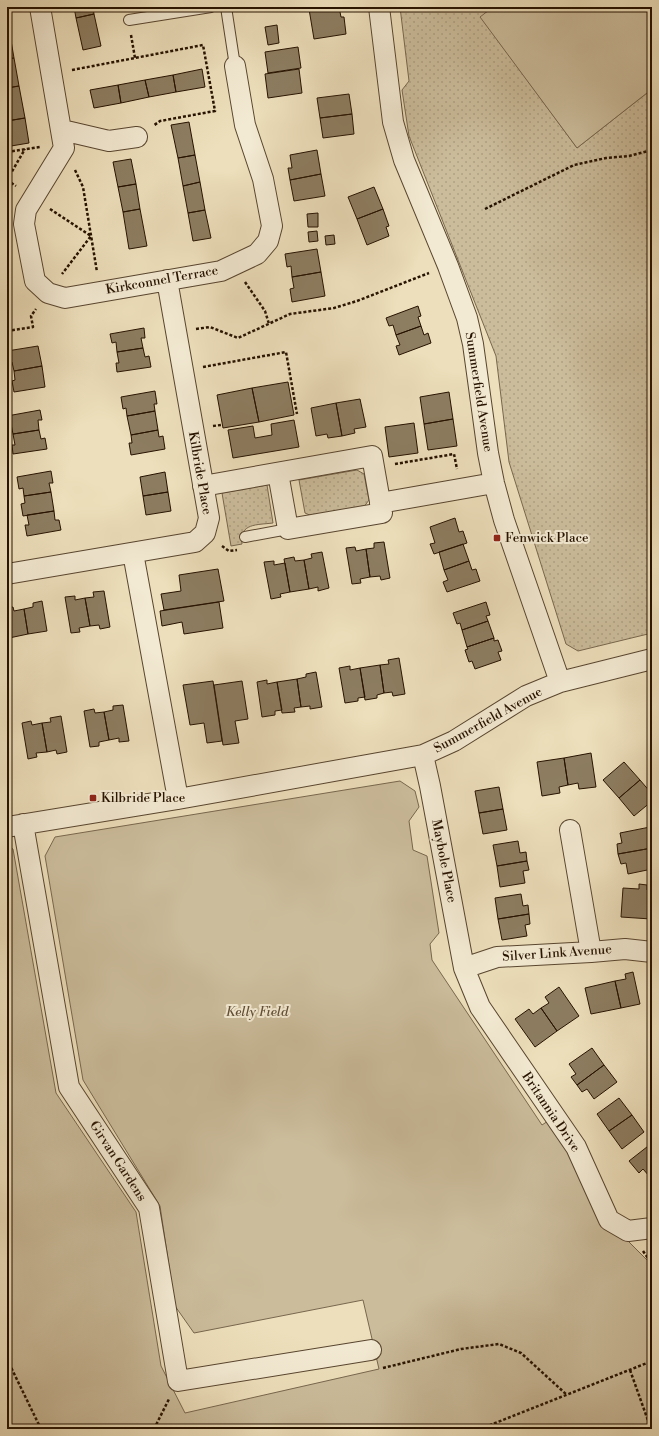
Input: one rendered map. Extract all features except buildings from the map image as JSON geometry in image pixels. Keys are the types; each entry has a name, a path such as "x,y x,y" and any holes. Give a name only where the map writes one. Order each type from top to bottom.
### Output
{"street":[{"path":"40,7 63,139 109,141 137,137"},
{"name":"Summerfield Avenue","path":"15,826 178,799 423,755 454,741 526,696 560,682 504,520 494,483 488,453 473,344 467,318 448,266 404,160 393,122 379,7"},
{"name":"Kirkconnel Terrace","path":"63,139 26,210 24,224 36,281 48,293 65,298 221,271 233,266 257,254 268,242 272,226 263,179 245,125 235,66"},
{"name":"Kilbride Place","path":"7,574 195,542 205,533 209,518 167,280"},
{"path":"203,486 372,456 382,513 288,529 278,473"},
{"path":"380,503 494,483"},
{"path":"133,553 178,799"},
{"path":"560,682 652,659"},
{"name":"Maybole Place","path":"423,755 464,968"},
{"name":"Girvan Gardens","path":"15,826 69,1087 149,1208 178,1382"},
{"path":"570,830 592,952"},
{"name":"Silver Link Avenue","path":"464,968 497,957 592,952 625,948 652,952"},
{"name":"Britannia Drive","path":"464,968 480,1007 576,1146 609,1220 628,1231 652,1228"},
{"path":"178,1382 370,1350"}],"lane":[{"path":"129,20 211,7"},
{"path":"226,7 235,66"},
{"path":"244,537 288,529"}],"path":[{"path":"51,74 203,45 215,111 160,121 137,137"},
{"path":"7,152 49,145 63,139 83,187 101,291"},
{"path":"7,180 25,149"},
{"path":"485,208 574,165 606,158 629,156 652,150"},
{"path":"233,266 265,311 269,324"},
{"path":"176,332 210,327 238,338 290,314 334,308 357,301 448,266"},
{"path":"183,370 286,352 296,414"},
{"path":"374,468 454,454"},
{"path":"370,1350 379,1369 461,1349 498,1344 521,1353 567,1395"},
{"path":"7,1359 41,1429"},
{"path":"480,1429 652,1361"},
{"path":"630,1370 651,1429"},
{"path":"154,1429 178,1382"}],"green space":[{"path":"400,7 493,7 481,17 577,148 652,89 652,633 578,651 566,644 509,462 496,356 409,136 402,90 409,81"},
{"path":"493,7 652,7 652,89 577,148 480,17"},
{"path":"357,470 364,474 369,500 363,508 312,516 305,513 299,480"},
{"path":"267,485 273,523 250,526 243,532 242,544 231,546 222,493"},
{"name":"Kelly Field","path":"400,781 415,791 419,807 409,821 413,850 427,856 439,933 430,944 432,960 542,1125 548,1121 627,1240 652,1265 652,1429 7,1429 7,846 13,849 56,1093 136,1212 161,1366 185,1413 379,1369 363,1300 194,1333 175,1306 160,1206 83,1080 45,856 55,837"}],"place":[{"name":"Fenwick Place","path":"497,538"},
{"name":"Kilbride Place","path":"93,798"}]}
